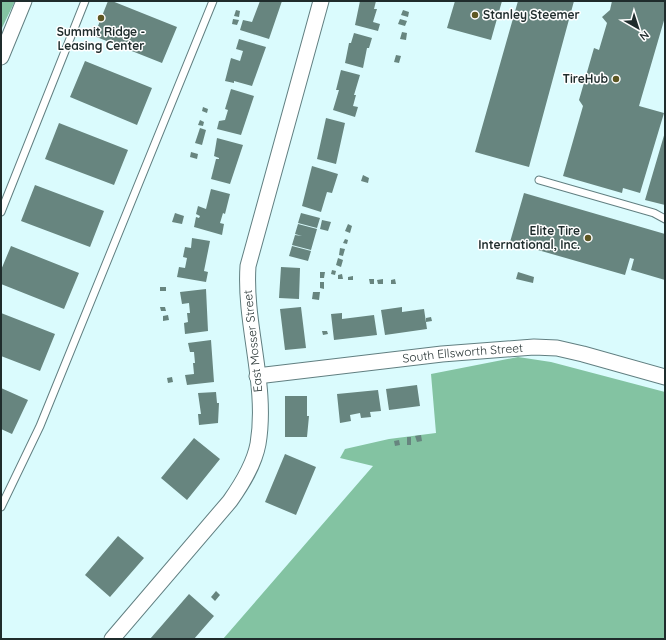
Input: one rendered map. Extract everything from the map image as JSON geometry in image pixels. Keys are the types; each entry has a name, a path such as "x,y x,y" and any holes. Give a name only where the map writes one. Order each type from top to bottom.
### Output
{"street":[{"path":"1,57 24,1"},
{"name":"East Mosser Street","path":"112,639 207,530 230,501 243,482 258,446 261,420 258,376 248,302 248,266 321,1"},
{"name":"South Ellsworth Street","path":"258,376 442,354 534,347 570,351 665,377"}],"lane":[{"path":"1,212 85,1"},
{"path":"1,507 40,426 213,1"},
{"path":"539,180 654,213 665,219"}],"green space":[{"path":"1,1 15,1 1,30"},
{"path":"518,357 551,362 665,392 665,639 223,639 373,466 340,458 345,449 389,439 436,433 431,374"}],"building":[{"path":"108,1 112,1 177,27 162,63 94,36"},
{"path":"260,1 282,1 269,39 240,30 243,20 252,22"},
{"path":"360,1 376,1 374,9 377,9 373,22 380,24 378,31 355,25"},
{"name":"Stanley Steemer","path":"455,1 502,1 491,40 447,28"},
{"path":"518,1 574,1 529,167 475,152"},
{"path":"612,1 665,1 665,17 639,106 664,113 640,193 623,188 622,193 563,176 583,106 579,100 594,48 599,50 607,23 602,17 610,10"},
{"path":"236,10 240,11 239,17 234,16"},
{"path":"403,10 409,12 408,17 401,15"},
{"path":"233,19 239,20 237,25 232,24"},
{"path":"400,19 407,21 405,26 398,24"},
{"path":"402,32 407,33 406,40 400,39"},
{"path":"354,33 372,38 369,48 367,48 363,68 345,63 349,43 351,43"},
{"path":"239,39 266,47 252,86 234,81 234,83 225,81 231,58 240,61 243,51 236,49"},
{"path":"396,55 401,56 399,63 394,62"},
{"path":"85,61 152,88 137,125 70,97"},
{"path":"341,70 360,75 354,95 356,95 353,106 358,107 355,117 333,110 339,90 336,90"},
{"path":"231,89 254,96 241,135 217,129 219,121 225,120 228,110 225,109"},
{"path":"203,107 208,109 207,113 202,111"},
{"path":"326,118 345,123 336,164 317,159"},
{"path":"200,120 204,122 203,126 198,125"},
{"path":"59,123 128,150 114,185 45,159"},
{"path":"200,128 206,130 202,145 195,143"},
{"path":"665,132 665,205 645,200"},
{"path":"217,138 243,145 230,184 211,179 216,159 219,159 214,156"},
{"path":"191,152 198,154 197,159 190,157"},
{"path":"312,166 338,174 332,193 327,192 321,212 302,206"},
{"path":"363,175 369,178 368,183 361,181"},
{"path":"35,185 104,211 90,247 21,221"},
{"path":"211,189 230,194 225,214 223,213 220,223 224,224 222,235 194,227 196,217 199,218 200,216 196,214 198,206 206,209"},
{"name":"Elite Tire International, Inc.","path":"524,193 665,234 665,280 631,270 634,259 630,258 625,275 510,242"},
{"path":"175,213 184,216 182,224 172,222"},
{"path":"301,213 320,218 317,228 298,223"},
{"path":"322,220 331,222 328,231 320,229"},
{"path":"298,224 317,229 311,250 292,245 295,235 302,236 295,234"},
{"path":"348,224 352,226 350,233 345,231"},
{"path":"192,238 210,241 204,271 208,272 206,282 177,277 179,267 185,268 187,258 183,257 185,247 191,248"},
{"path":"345,239 348,240 347,244 343,243"},
{"path":"11,246 79,273 64,309 1,284 1,270"},
{"path":"292,246 311,251 308,261 289,256"},
{"path":"340,248 345,249 343,256 339,255"},
{"path":"338,258 343,260 341,267 336,265"},
{"path":"281,267 300,268 299,299 279,298"},
{"path":"332,270 336,271 335,275 331,274"},
{"path":"320,272 325,272 324,278 320,278"},
{"path":"518,272 534,277 533,283 516,279"},
{"path":"342,274 343,279 338,279 338,275"},
{"path":"353,276 353,280 348,280 348,277"},
{"path":"369,279 374,279 374,284 370,284"},
{"path":"383,279 383,284 378,284 377,280"},
{"path":"395,279 396,284 391,284 391,280"},
{"path":"320,282 324,282 324,289 320,288"},
{"path":"160,287 166,287 166,291 160,291"},
{"path":"206,289 208,331 185,334 184,323 188,322 187,313 190,313 189,303 182,304 180,292"},
{"path":"313,292 320,292 319,300 312,299"},
{"path":"160,307 165,307 166,311 161,311"},
{"path":"301,307 306,348 285,350 280,309"},
{"path":"402,307 402,312 424,309 427,329 385,335 381,310"},
{"path":"1,313 55,334 40,371 1,356"},
{"path":"342,313 342,319 374,315 377,335 334,340 331,314"},
{"path":"168,315 169,320 163,321 163,316"},
{"path":"431,317 432,321 426,322 426,318"},
{"path":"322,331 327,331 328,334 323,335"},
{"path":"211,340 214,382 187,385 185,375 194,374 193,363 195,363 194,352 190,352 188,343"},
{"path":"172,377 173,382 168,383 167,378"},
{"path":"417,385 420,406 389,410 386,389"},
{"path":"1,388 28,400 12,434 1,429"},
{"path":"378,390 381,411 370,412 371,417 361,418 360,413 350,415 351,421 340,423 337,394"},
{"path":"216,392 217,403 219,403 218,423 199,425 198,414 201,414 198,393"},
{"path":"285,396 307,396 307,416 309,416 307,437 285,437"},
{"path":"421,435 422,441 417,442 415,436"},
{"path":"407,437 411,437 411,445 407,445"},
{"path":"194,438 220,459 187,500 161,478"},
{"path":"399,440 400,445 395,446 394,441"},
{"path":"285,454 316,467 296,515 265,502"},
{"path":"118,536 144,558 110,597 85,575"},
{"path":"216,591 220,595 215,601 211,597"},
{"path":"189,594 214,616 194,639 150,639"}],"place":[{"name":"Stanley Steemer","path":"475,15"},
{"name":"Summit Ridge - Leasing Center","path":"101,18"},
{"name":"TireHub","path":"616,79"},
{"name":"Elite Tire International, Inc.","path":"588,238"}]}
